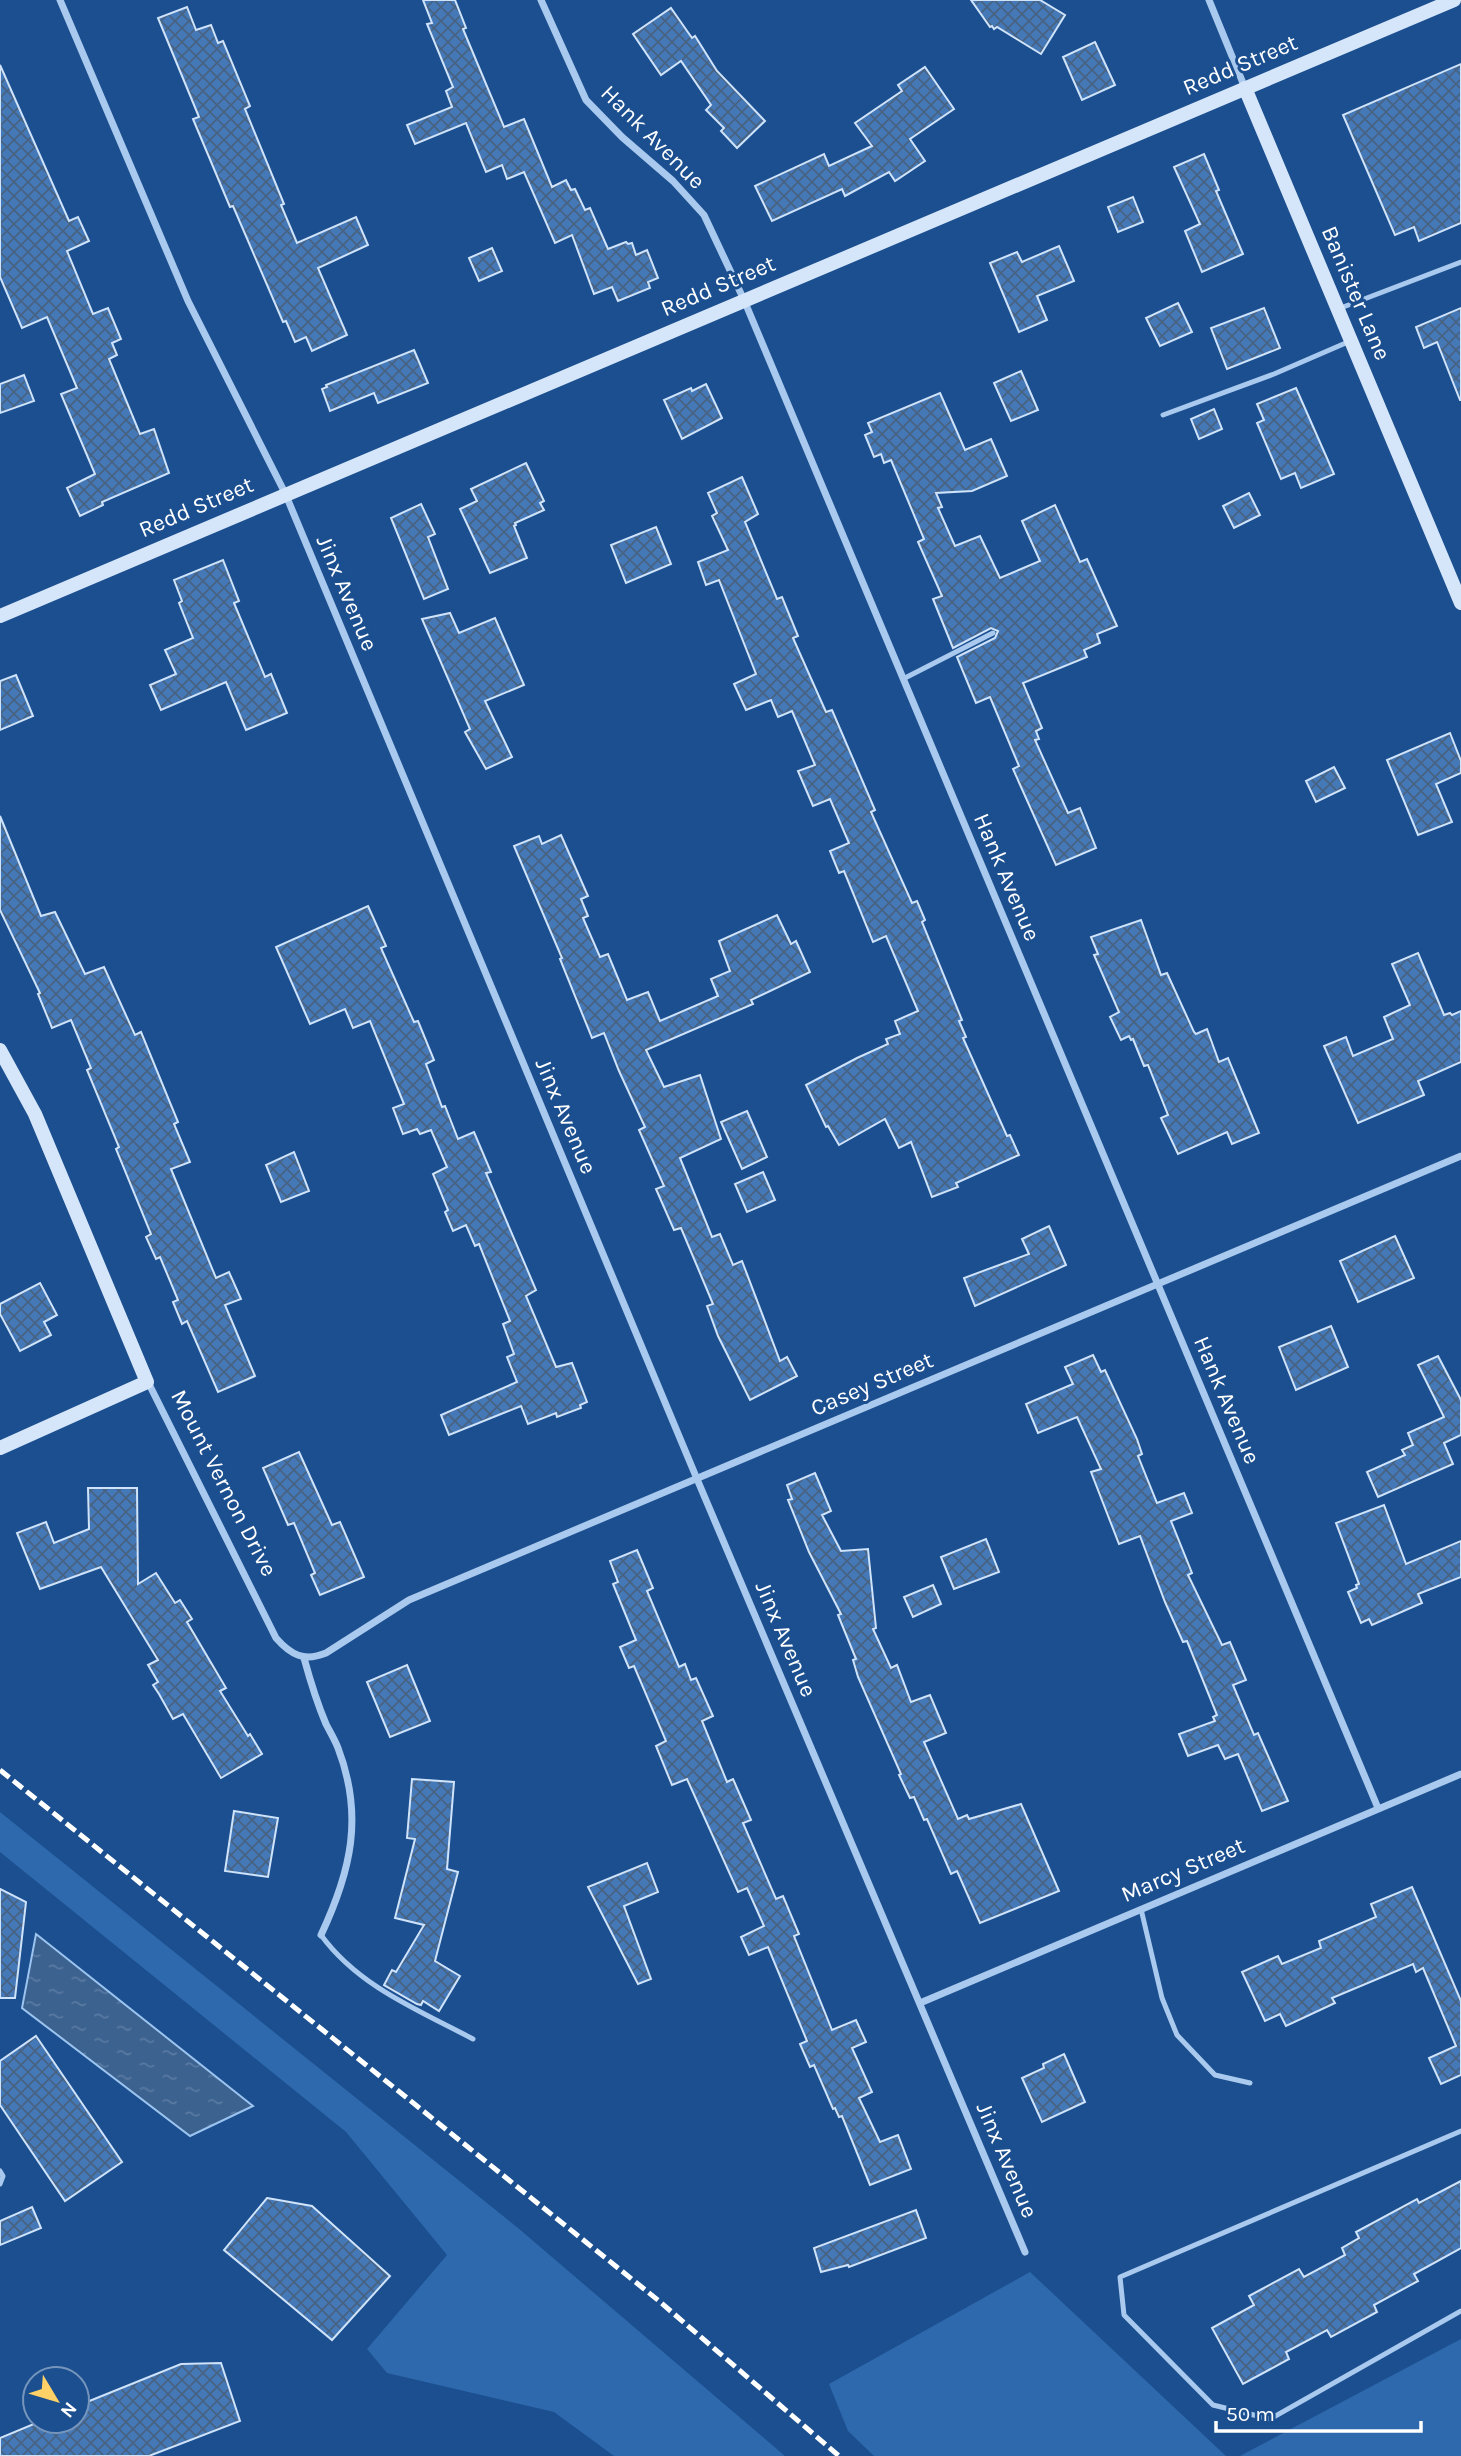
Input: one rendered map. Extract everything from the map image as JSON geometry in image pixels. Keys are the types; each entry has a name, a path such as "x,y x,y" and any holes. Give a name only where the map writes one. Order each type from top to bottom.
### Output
{"street":[{"name":"Jinx Avenue","path":"60,0 188,301 285,493 697,1479 1025,2252"},
{"name":"Hank Avenue","path":"541,0 586,100 622,137 673,181 704,215 744,300 1378,1808"},
{"name":"Banister Lane","path":"1209,0 1461,603"},
{"name":"Redd Street","path":"0,615 1454,0"},
{"name":"Mount Vernon Drive","path":"0,1050 35,1114 147,1382 276,1638 286,1648 304,1658"},
{"name":"Casey Street","path":"304,1658 314,1658 326,1653 409,1600 1461,1156"},
{"path":"0,1448 147,1382"},
{"path":"304,1658 313,1691 346,1772 351,1820 346,1870 338,1897 321,1934"},
{"name":"Marcy Street","path":"920,2003 1461,1774"}],"lane":[{"path":"1338,309 1461,262"},
{"path":"1163,415 1274,374 1351,340"},
{"path":"903,679 993,633"},
{"path":"1141,1909 1162,1998 1177,2035 1215,2075 1251,2084"},
{"path":"321,1934 349,1966 385,1994 473,2039"},
{"path":"1461,2131 1120,2277 1124,2315 1213,2405 1270,2419 1461,2311"},
{"path":"0,2171 3,2176 0,2183"}],"shaded area":[{"path":"0,1812 518,2228 785,2456 614,2456 554,2412 387,2373 367,2349 447,2255 346,2132 0,1852"},
{"path":"1030,2272 1226,2456 874,2456 848,2431 829,2384"},
{"path":"1461,2339 1461,2456 1240,2456"}],"water":[{"path":"36,1934 253,2106 190,2136 22,2008"}],"building":[{"path":"423,0 455,0 466,28 463,29 504,127 524,119 552,187 566,180 571,190 575,189 585,210 590,208 608,249 626,242 632,243 636,255 647,250 658,278 648,282 650,288 618,301 612,287 594,294 572,235 555,243 524,172 507,179 502,165 486,172 466,123 415,144 407,125 452,107 446,91 453,87 427,24 432,23"},
{"path":"971,0 1040,0 1065,15 1041,54 997,27 990,27"},
{"path":"187,7 196,30 211,25 218,43 223,41 250,106 245,109 297,243 356,217 368,245 318,268 347,335 312,351 306,337 295,342 286,321 283,322 193,119 199,117 158,18"},
{"path":"671,8 692,38 695,36 717,71 765,121 737,148 721,131 724,128 706,110 711,105 681,61 661,75 633,34"},
{"path":"1095,42 1115,85 1082,100 1063,57"},
{"path":"1461,64 1461,223 1419,241 1414,227 1395,235 1343,115"},
{"path":"0,65 69,221 78,217 89,241 67,251 93,314 108,308 121,339 112,343 117,355 109,359 140,434 154,429 169,473 102,502 103,505 80,516 67,488 95,474 61,394 77,388 47,317 22,328 0,277"},
{"path":"925,67 954,109 910,139 925,161 895,181 889,172 845,196 842,189 772,221 755,186 824,154 829,166 872,146 855,123 902,91 898,85"},
{"path":"1204,154 1219,190 1216,191 1243,254 1202,272 1185,231 1200,224 1174,167"},
{"path":"1133,197 1143,222 1118,232 1108,207"},
{"path":"1059,246 1074,281 1037,296 1047,320 1019,332 990,263 1017,252 1022,262"},
{"path":"492,248 502,271 479,281 469,258"},
{"path":"1178,303 1192,332 1160,346 1146,318"},
{"path":"1264,308 1280,348 1227,369 1211,328"},
{"path":"1461,308 1460,400 1437,342 1424,348 1416,327"},
{"path":"414,350 428,383 378,403 374,393 330,411 322,389 327,387 326,385"},
{"path":"1021,371 1038,410 1011,421 994,383"},
{"path":"24,375 34,401 0,413 0,384"},
{"path":"706,384 722,418 682,439 664,400"},
{"path":"1296,388 1334,474 1301,488 1295,473 1281,479 1257,423 1264,420 1257,404"},
{"path":"940,393 965,450 991,439 1007,476 972,491 936,493 942,507 938,508 955,546 980,536 1000,578 1040,561 1022,521 1055,505 1080,562 1087,559 1117,626 1097,634 1100,643 1084,650 1087,657 1023,683 1042,728 1036,731 1039,739 1035,740 1068,813 1080,808 1096,848 1056,865 1013,769 1019,766 990,697 976,703 957,657 995,638 998,631 991,628 953,648 933,599 942,596 918,542 924,539 891,460 884,463 881,454 874,457 865,435 872,432 868,423"},
{"path":"1214,409 1222,429 1199,439 1191,419"},
{"path":"526,463 544,501 540,503 544,510 515,523 527,558 490,573 460,509 477,501 471,489"},
{"path":"742,477 758,514 745,522 777,599 782,597 798,636 793,638 826,712 832,710 875,810 871,812 912,903 917,901 925,920 922,922 962,1020 959,1021 966,1037 963,1038 1007,1136 1010,1135 1019,1155 956,1183 958,1187 932,1197 911,1142 899,1148 885,1119 839,1145 828,1126 826,1127 806,1085 888,1044 886,1039 900,1034 895,1021 918,1011 886,936 873,942 844,871 839,873 830,851 849,843 830,799 813,806 798,771 815,765 792,711 778,717 771,700 746,710 734,684 756,674 719,580 706,585 698,562 728,550 712,516 717,513 708,493"},
{"path":"1249,493 1260,515 1234,528 1223,506"},
{"path":"421,504 435,534 428,537 448,589 424,599 391,518"},
{"path":"656,527 671,564 626,583 611,545"},
{"path":"223,560 239,601 234,603 265,677 271,674 287,713 246,730 226,682 161,710 150,685 176,674 165,650 193,638 179,603 182,601 174,580"},
{"path":"450,613 459,633 495,618 524,685 485,701 512,757 486,769 465,732 470,729 422,619"},
{"path":"16,675 33,716 0,730 0,681"},
{"path":"1450,733 1461,761 1461,773 1436,784 1452,822 1418,835 1387,760"},
{"path":"1334,767 1345,788 1316,802 1306,781"},
{"path":"0,816 41,916 55,912 85,974 104,967 135,1035 141,1032 178,1122 174,1124 190,1162 171,1169 216,1278 229,1272 241,1299 225,1305 255,1376 218,1392 187,1321 182,1324 173,1302 178,1300 160,1257 156,1259 146,1237 151,1234 116,1149 119,1147 87,1070 91,1068 71,1020 52,1028 38,994 40,993 0,910"},
{"path":"561,835 588,896 581,899 588,916 583,918 600,957 608,954 627,1000 648,992 660,1021 718,996 711,979 730,971 719,941 777,915 791,944 796,941 810,972 751,1000 753,1004 646,1050 664,1087 700,1075 721,1139 680,1158 712,1237 720,1234 733,1265 742,1261 780,1361 787,1357 797,1376 750,1400 718,1336 707,1306 713,1304 681,1228 674,1230 656,1189 664,1186 639,1130 645,1127 604,1033 592,1038 560,959 562,958 514,846 539,836 542,844"},
{"path":"368,906 386,946 381,948 414,1022 418,1021 434,1060 426,1064 442,1107 445,1106 458,1139 474,1132 491,1172 486,1173 536,1290 526,1296 556,1367 572,1363 587,1402 580,1405 581,1408 557,1417 556,1413 528,1424 521,1406 449,1435 441,1415 517,1382 507,1357 514,1354 503,1324 510,1321 479,1244 475,1246 466,1225 453,1231 445,1212 448,1210 433,1174 447,1167 431,1130 420,1134 417,1129 403,1134 393,1108 404,1104 370,1021 353,1028 345,1009 310,1024 276,947"},
{"path":"1141,920 1161,975 1167,973 1194,1032 1196,1034 1207,1029 1219,1062 1228,1058 1259,1133 1232,1144 1227,1132 1178,1154 1161,1118 1168,1115 1148,1065 1144,1066 1133,1039 1129,1036 1121,1040 1110,1017 1119,1012 1094,955 1098,954 1091,937"},
{"path":"1418,953 1444,1015 1461,1011 1461,1062 1418,1081 1424,1095 1358,1123 1324,1046 1346,1037 1353,1056 1393,1039 1384,1017 1410,1005 1392,964"},
{"path":"747,1111 767,1157 742,1169 721,1122"},
{"path":"294,1152 309,1191 281,1202 266,1165"},
{"path":"763,1172 775,1200 747,1212 735,1184"},
{"path":"1049,1226 1066,1265 975,1306 964,1278 1029,1254 1022,1239"},
{"path":"1395,1236 1414,1278 1358,1302 1340,1261"},
{"path":"40,1283 57,1315 44,1322 51,1335 20,1351 0,1314 0,1304"},
{"path":"1331,1326 1348,1367 1296,1390 1279,1347"},
{"path":"1093,1355 1101,1372 1105,1370 1137,1439 1142,1454 1138,1456 1157,1503 1184,1493 1192,1513 1171,1521 1192,1573 1188,1575 1222,1645 1230,1642 1246,1680 1233,1685 1254,1735 1258,1733 1288,1801 1262,1811 1238,1754 1225,1759 1218,1745 1188,1756 1179,1734 1215,1721 1213,1717 1217,1715 1187,1641 1183,1642 1165,1602 1140,1536 1119,1544 1091,1472 1101,1469 1077,1417 1038,1433 1026,1404 1073,1384 1065,1367"},
{"path":"1438,1356 1461,1400 1461,1435 1444,1443 1453,1464 1378,1497 1367,1472 1405,1455 1402,1450 1413,1445 1408,1433 1444,1417 1418,1365"},
{"path":"299,1452 332,1525 340,1522 364,1577 320,1595 311,1575 315,1573 294,1523 288,1525 263,1468"},
{"path":"815,1473 831,1511 822,1515 841,1551 868,1549 876,1628 873,1629 891,1668 897,1665 911,1702 930,1695 946,1733 924,1742 958,1819 967,1815 969,1819 1021,1804 1059,1891 980,1923 957,1871 951,1874 927,1819 924,1820 914,1797 910,1798 899,1775 901,1774 858,1677 853,1660 856,1659 838,1615 841,1614 809,1552 788,1500 792,1499 787,1485"},
{"path":"88,1488 137,1488 138,1584 156,1573 175,1603 180,1600 192,1619 187,1622 226,1688 220,1691 262,1754 221,1778 183,1714 173,1719 153,1685 158,1682 148,1665 158,1660 101,1567 40,1589 17,1533 46,1522 54,1543 89,1529"},
{"path":"1384,1505 1406,1564 1461,1541 1461,1577 1418,1594 1422,1603 1372,1625 1369,1619 1361,1623 1348,1592 1359,1584 1336,1523"},
{"path":"986,1539 999,1572 954,1589 941,1557"},
{"path":"637,1550 653,1588 647,1591 679,1667 685,1664 691,1680 696,1678 713,1716 702,1721 727,1782 733,1779 751,1820 743,1823 776,1899 783,1896 799,1934 794,1936 832,2030 856,2020 866,2042 852,2048 872,2092 859,2098 880,2142 898,2135 911,2169 870,2185 842,2116 839,2117 835,2108 833,2109 814,2065 810,2067 800,2044 807,2041 768,1947 749,1955 741,1937 764,1926 747,1888 738,1892 687,1779 672,1785 656,1746 666,1741 634,1666 629,1668 620,1647 636,1640 613,1584 618,1582 610,1561"},
{"path":"933,1585 941,1604 913,1617 904,1597"},
{"path":"407,1665 430,1721 390,1737 367,1682"},
{"path":"412,1779 454,1782 447,1869 458,1872 435,1961 460,1976 439,2011 423,2001 421,2005 417,2004 384,1985 392,1970 396,1972 424,1925 395,1918 415,1839 407,1838"},
{"path":"234,1811 278,1818 268,1877 225,1871"},
{"path":"647,1863 658,1892 624,1906 651,1979 638,1984 588,1887"},
{"path":"1412,1887 1461,2001 1461,2075 1441,2084 1429,2058 1456,2046 1423,1968 1416,1972 1413,1964 1332,1998 1335,2003 1286,2026 1280,2014 1265,2021 1242,1972 1278,1956 1282,1964 1321,1948 1319,1941 1376,1917 1371,1904"},
{"path":"0,1889 26,1902 15,1998 0,1998"},
{"path":"36,2036 122,2162 65,2201 0,2105 0,2061"},
{"path":"1064,2054 1085,2102 1042,2122 1022,2078 1044,2068 1043,2064"},
{"path":"1461,2181 1461,2248 1414,2274 1418,2281 1374,2305 1377,2312 1331,2337 1327,2330 1286,2352 1289,2359 1243,2384 1212,2328 1254,2305 1249,2296 1299,2269 1304,2277 1345,2255 1342,2248 1359,2238 1356,2232 1417,2199 1419,2203"},
{"path":"267,2198 312,2206 390,2276 332,2340 224,2250"},
{"path":"32,2207 41,2228 0,2245 0,2221"},
{"path":"916,2210 926,2238 849,2267 848,2265 821,2272 814,2248"},
{"path":"221,2363 240,2421 149,2456 0,2456 0,2438 21,2429 21,2435 91,2435 91,2400 181,2364"}],"railway":[{"path":"0,1770 659,2301 839,2456"}]}
